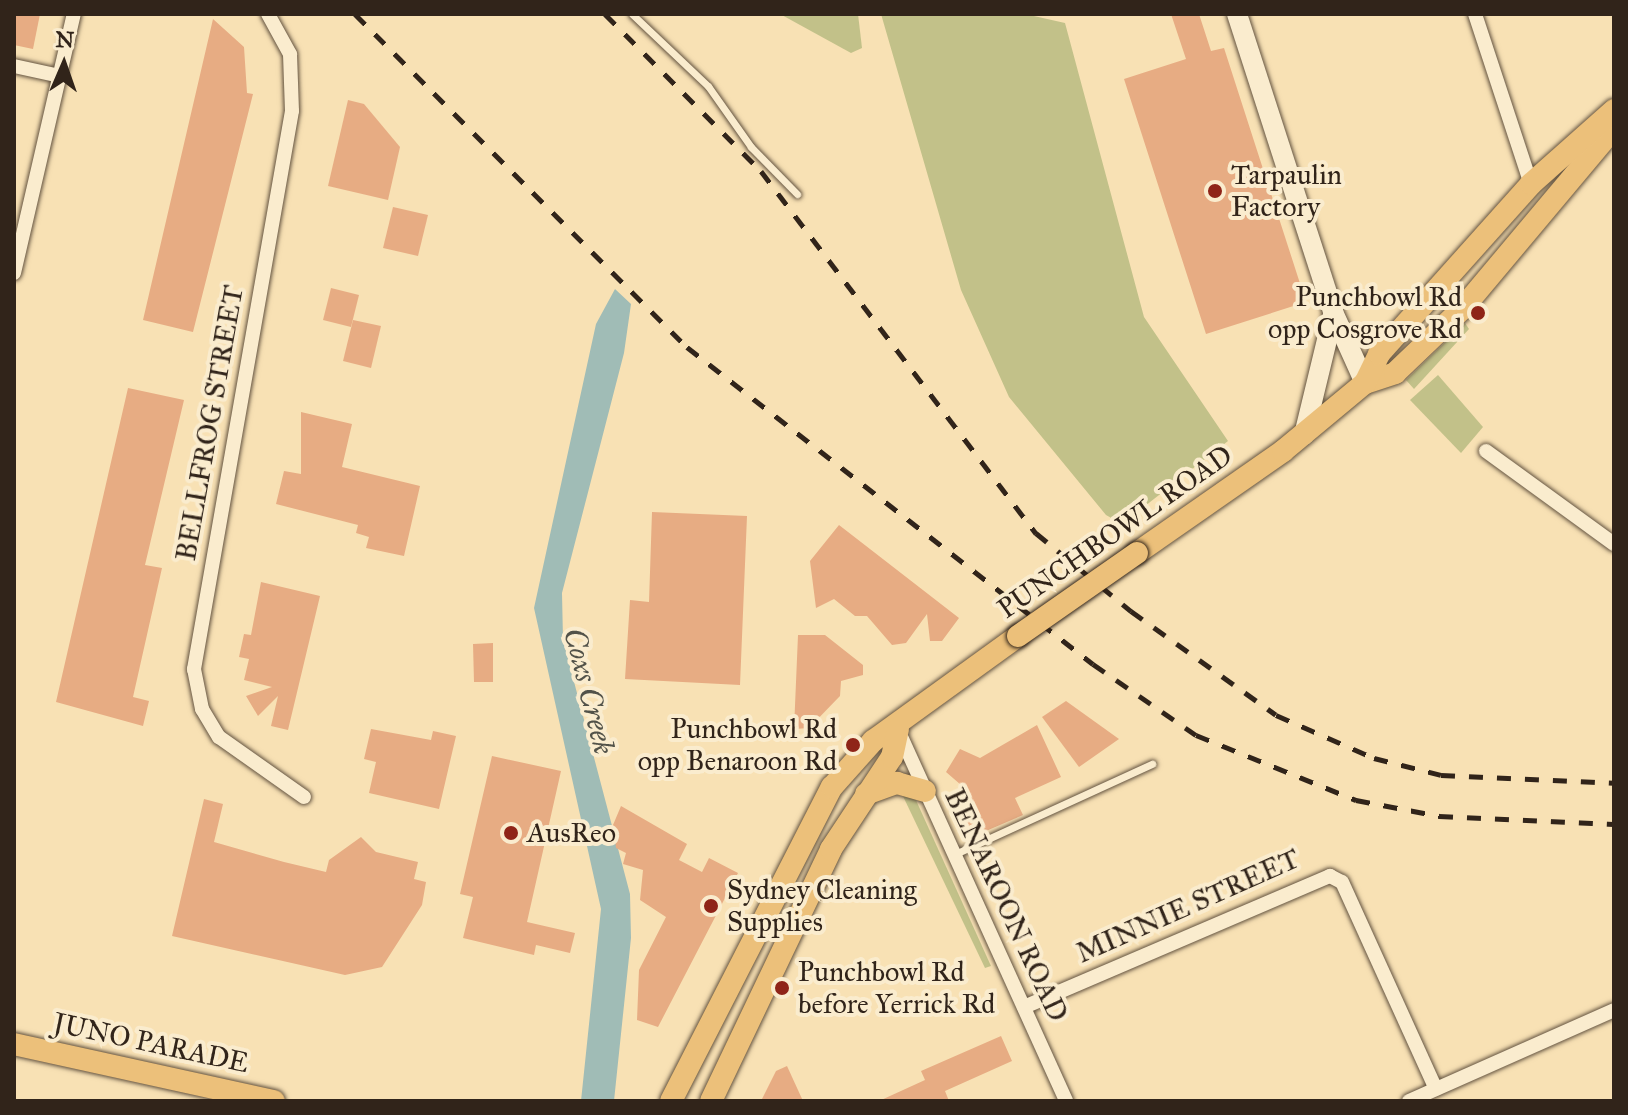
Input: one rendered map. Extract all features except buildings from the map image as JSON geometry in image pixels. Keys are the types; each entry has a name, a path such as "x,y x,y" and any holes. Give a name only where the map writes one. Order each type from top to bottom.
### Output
{"main road":[{"path":"1237,14 1333,312 1365,383"},
{"name":"PUNCHBOWL ROAD","path":"1365,383 1379,354 1531,184 1614,110"},
{"name":"PUNCHBOWL ROAD","path":"671,1101 810,820 860,754 898,729 1018,636 1283,451 1365,383 1395,373 1463,308 1614,128"},
{"path":"1304,435 1333,312"},
{"path":"711,1101 863,795 892,757 898,729"},
{"path":"863,795 897,783 925,791"},
{"name":"JUNO PARADE","path":"14,1044 274,1101"}],"street":[{"path":"14,273 74,14"},
{"name":"BELLFROG STREET","path":"268,14 290,54 292,111 194,669 202,709 219,737 304,797"},
{"path":"1475,14 1531,184"},
{"path":"14,66 60,76"},
{"path":"1486,451 1614,544"},
{"name":"BENAROON ROAD","path":"898,729 1066,1101"},
{"name":"MINNIE STREET","path":"1024,1007 1330,876 1342,882 1436,1089"},
{"path":"1409,1101 1614,1010"}],"lane":[{"path":"632,14 708,86 751,147 797,194"},
{"path":"955,854 1152,764"}],"shaded area":[{"path":"780,14 858,14 862,48 851,53"},
{"path":"881,14 1025,14 1065,23 1144,317 1228,441 1122,524 1106,515 1009,397 961,290"},
{"path":"1465,323 1469,329 1414,389 1406,380"},
{"path":"1438,375 1483,427 1461,453 1410,400"},
{"path":"901,792 915,798 991,966 985,968"}],"water":[{"path":"615,289 631,304 624,353 562,593 563,640 630,894 631,938 614,1101 581,1101 601,909 534,608 596,324"}],"railway":[{"path":"355,14 687,347 1093,664 1196,735 1356,800 1439,816 1614,824"},
{"path":"605,14 761,171 1036,533 1131,611 1276,715 1374,758 1441,775 1614,783"}],"place":[{"name":"Tarpaulin Factory","path":"1215,191"},
{"name":"Punchbowl Rd opp Cosgrove Rd","path":"1478,313"},
{"name":"Punchbowl Rd opp Benaroon Rd","path":"853,745"},
{"name":"AusReo","path":"511,833"},
{"name":"Sydney Cleaning Supplies","path":"711,906"},
{"name":"Punchbowl Rd before Yerrick Rd","path":"782,988"}],"water label":[{"name":"Coxs Creek","path":"589,691"}]}
